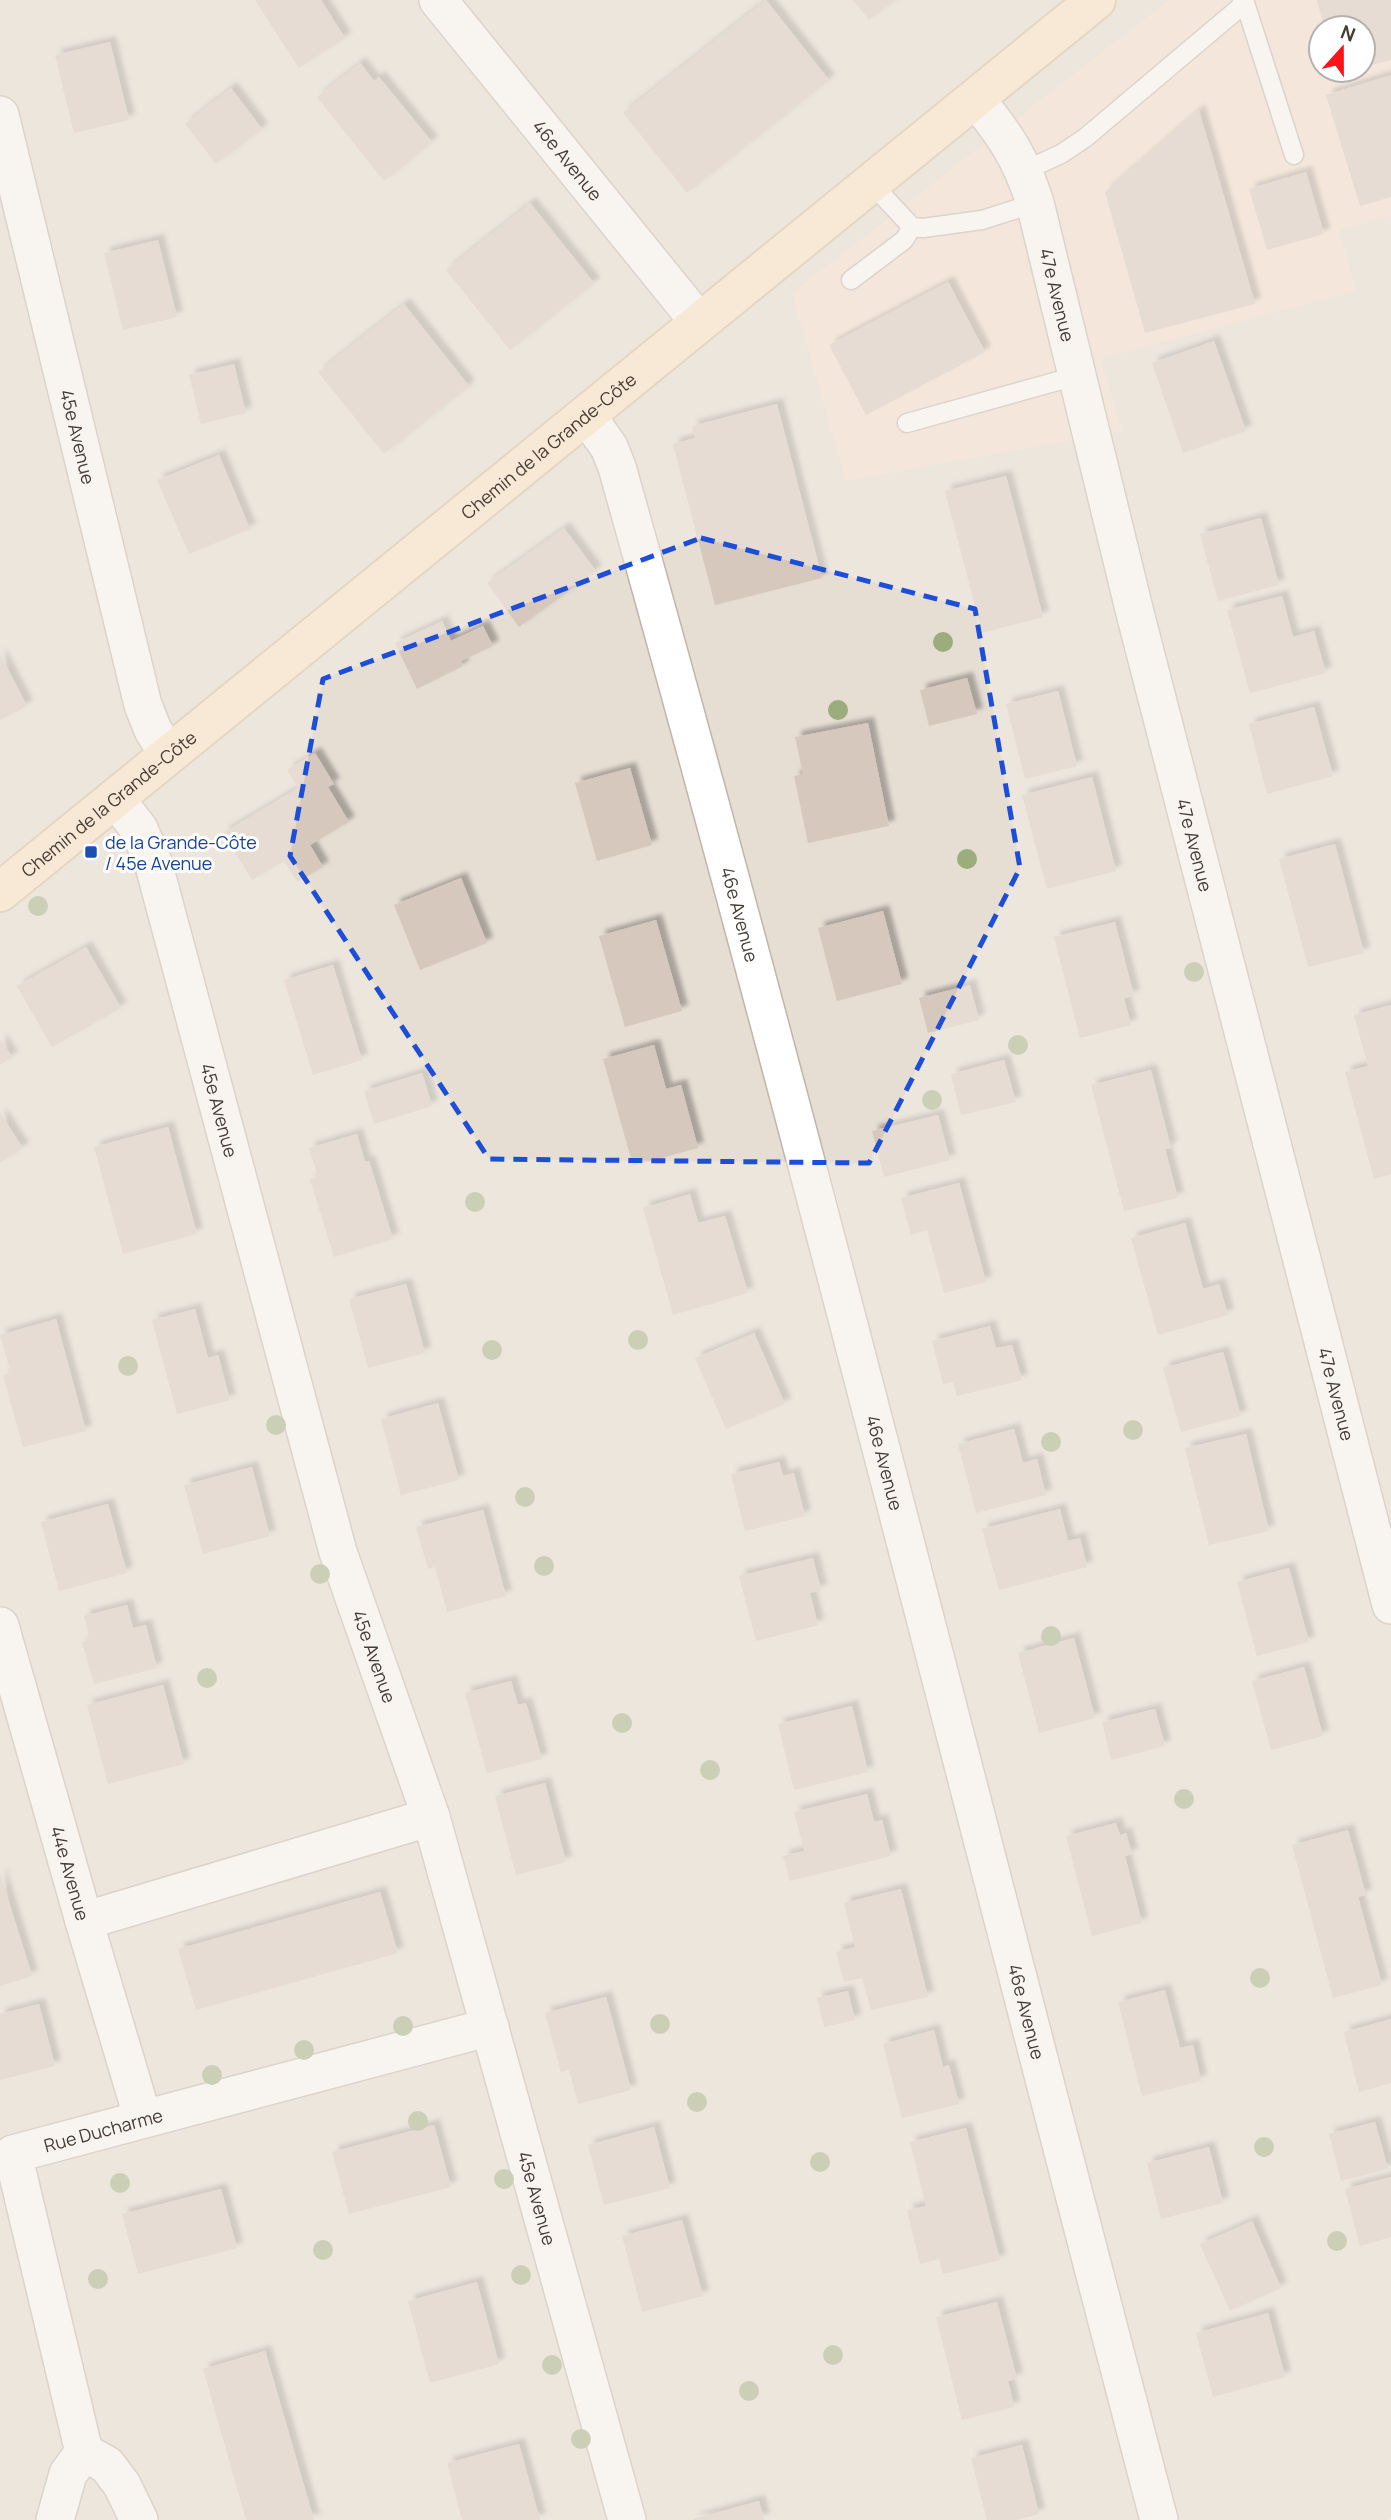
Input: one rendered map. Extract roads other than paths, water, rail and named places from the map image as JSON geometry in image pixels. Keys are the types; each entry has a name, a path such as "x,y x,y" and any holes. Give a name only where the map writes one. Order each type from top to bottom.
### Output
{"main road":[{"name":"Chemin de la Grande-Côte","path":"0,891 1096,0"}],"street":[{"name":"46e Avenue","path":"438,0 699,322"},
{"name":"47e Avenue","path":"976,99 1001,128 1030,187 1391,1605"},
{"name":"45e Avenue","path":"0,115 142,705 168,754"},
{"name":"46e Avenue","path":"586,415 609,447 617,467 679,688 807,1168 1159,2520"},
{"name":"45e Avenue","path":"115,798 139,828 153,862 338,1552 431,1816 627,2520"},
{"name":"44e Avenue","path":"0,1626 144,2119"},
{"path":"84,1921 431,1816"},
{"name":"Rue Ducharme","path":"84,2452 6,2156 490,2027"},
{"path":"55,2520 68,2474 84,2452 107,2465 122,2485 139,2520"}],"lane":[{"path":"871,183 912,227 982,220 1030,187 1061,154 1086,138 1244,2 1294,155"},
{"path":"851,280 904,240 912,227"},
{"path":"906,424 1076,376"}],"place":[{"name":"de la Grande-Côte / 45e Avenue","path":"91,852"}]}
